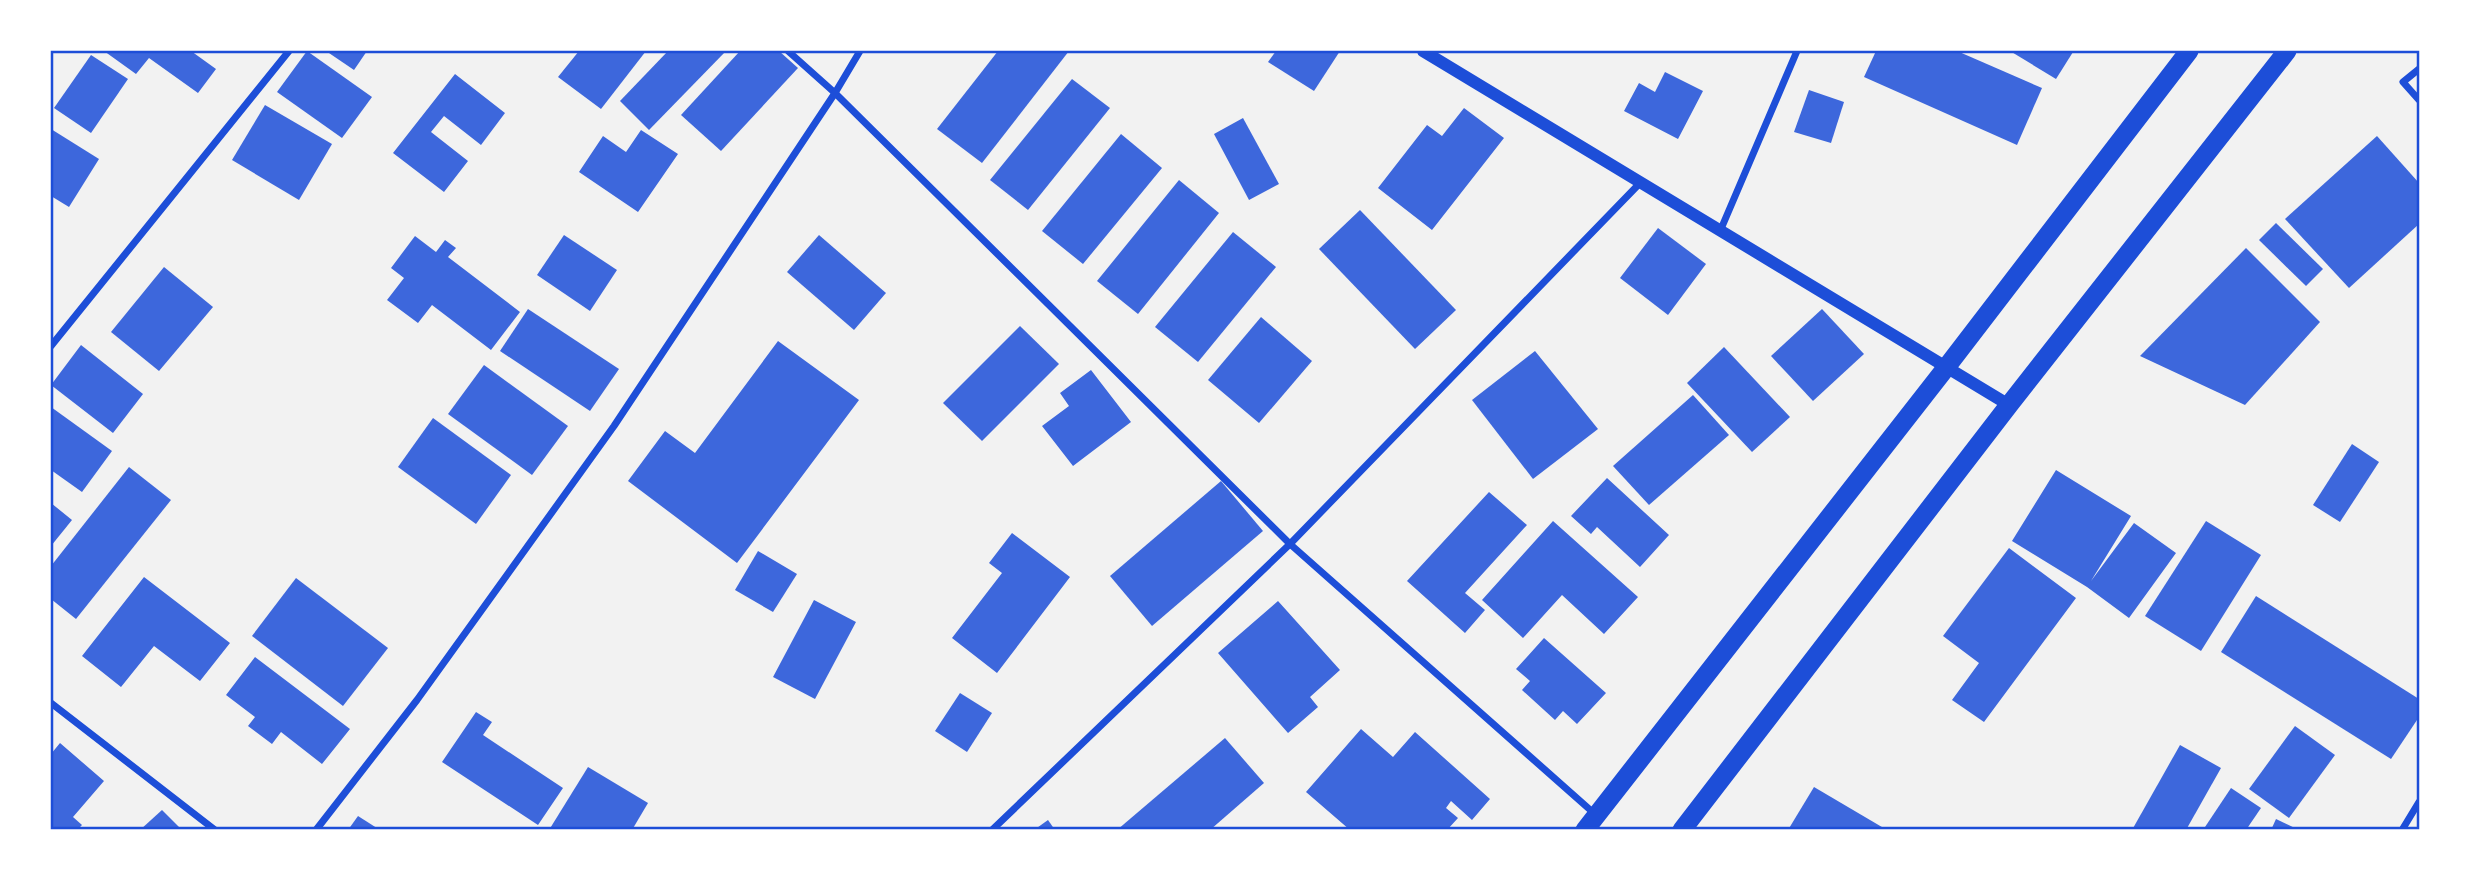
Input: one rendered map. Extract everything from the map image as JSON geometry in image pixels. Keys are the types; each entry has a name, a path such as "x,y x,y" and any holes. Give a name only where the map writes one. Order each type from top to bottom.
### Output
{"highway":[{"path":"1591,823 2189,51"},
{"path":"1682,830 2009,405 2287,51"}],"street":[{"path":"51,346 289,51"},
{"path":"788,51 835,93 1290,544 1591,823"},
{"path":"316,830 416,700 614,426 835,93 860,51"},
{"path":"1423,51 1721,229 1945,369 2009,405"},
{"path":"1721,229 1797,51"},
{"path":"2419,69 2403,82 2419,100"},
{"path":"992,830 1290,544 1641,182"},
{"path":"51,703 215,830"},
{"path":"2402,830 2419,802"}],"building":[{"path":"104,51 191,51 216,69 198,93 149,58 136,74"},
{"path":"307,51 372,97 342,138 277,92"},
{"path":"326,51 367,51 354,70"},
{"path":"579,51 646,51 601,109 558,77"},
{"path":"668,51 726,51 649,130 620,101"},
{"path":"740,51 779,51 798,68 721,151 681,115"},
{"path":"998,51 1069,51 982,163 937,129"},
{"path":"1276,51 1340,51 1314,91 1268,62"},
{"path":"1876,51 1957,51 2042,88 2017,145 1864,77"},
{"path":"2010,51 2070,51 2073,52 2056,79"},
{"path":"91,55 128,79 91,133 54,108"},
{"path":"1665,72 1703,91 1678,139 1624,111 1639,83 1655,92"},
{"path":"455,74 505,113 481,145 444,116 431,132 468,161 444,192 393,153"},
{"path":"1072,79 1110,108 1028,210 990,180"},
{"path":"1809,90 1844,102 1831,143 1794,132"},
{"path":"265,105 332,144 299,200 232,160"},
{"path":"1464,108 1504,138 1432,230 1378,188 1427,125 1442,136"},
{"path":"1243,118 1279,184 1249,200 1214,134"},
{"path":"51,129 99,159 69,207 51,196"},
{"path":"641,130 678,154 638,212 579,172 603,136 626,152"},
{"path":"1121,134 1162,168 1083,264 1042,231"},
{"path":"2377,136 2419,183 2419,224 2349,288 2285,219"},
{"path":"1179,180 1219,213 1138,314 1097,281"},
{"path":"1360,210 1456,310 1415,349 1319,249"},
{"path":"2276,223 2323,269 2306,286 2259,240"},
{"path":"1658,228 1706,264 1668,315 1620,278"},
{"path":"1233,232 1276,267 1198,362 1155,327"},
{"path":"564,235 617,270 590,311 537,275"},
{"path":"819,235 886,293 854,330 787,272"},
{"path":"415,236 436,252 445,240 456,248 448,257 520,312 491,350 432,305 418,323 387,300 404,278 391,268"},
{"path":"2246,248 2320,322 2245,405 2140,356"},
{"path":"164,267 213,307 159,371 111,332"},
{"path":"528,309 619,369 590,411 500,351"},
{"path":"1822,309 1864,354 1813,401 1771,356"},
{"path":"1261,317 1312,361 1259,423 1208,380"},
{"path":"1020,326 1059,364 982,441 943,403"},
{"path":"778,341 859,400 737,563 628,481 665,431 695,453"},
{"path":"81,345 143,394 113,433 51,385"},
{"path":"1724,347 1790,417 1752,452 1687,383"},
{"path":"1535,351 1598,429 1533,479 1472,400"},
{"path":"484,365 568,426 532,475 448,414"},
{"path":"1091,370 1131,422 1073,466 1042,426 1069,406 1060,393"},
{"path":"1693,395 1729,435 1649,505 1613,466"},
{"path":"51,407 112,451 82,492 51,470"},
{"path":"433,418 511,475 476,524 398,467"},
{"path":"2352,444 2379,462 2340,522 2313,505"},
{"path":"129,467 171,500 76,619 51,599 51,566"},
{"path":"2056,470 2131,516 2091,581 2134,523 2176,553 2129,618 2087,587 2012,541"},
{"path":"1607,478 1669,535 1640,567 1597,527 1591,534 1571,516"},
{"path":"1221,481 1263,531 1152,626 1110,576"},
{"path":"1489,492 1527,525 1465,593 1485,610 1465,633 1407,581"},
{"path":"51,503 72,520 51,546"},
{"path":"1553,521 1638,597 1604,634 1562,595 1523,638 1482,600"},
{"path":"2206,521 2261,555 2201,651 2145,616"},
{"path":"1012,533 1070,577 997,673 952,638 1002,573 989,563"},
{"path":"2009,548 2076,598 1984,722 1952,700 1979,663 1943,636"},
{"path":"758,551 797,574 773,612 735,590"},
{"path":"144,577 230,643 200,681 154,646 121,687 82,656"},
{"path":"296,578 388,648 343,706 252,636"},
{"path":"2256,596 2419,699 2419,717 2391,759 2221,652"},
{"path":"814,600 856,622 815,699 773,677"},
{"path":"1278,601 1340,670 1310,697 1318,707 1288,733 1218,653"},
{"path":"1544,638 1606,693 1577,724 1563,711 1555,720 1522,690 1530,681 1516,669"},
{"path":"255,657 350,729 322,764 281,732 272,744 248,726 255,717 226,695"},
{"path":"960,693 992,713 967,752 935,731"},
{"path":"476,712 492,722 483,735 563,788 538,825 442,762"},
{"path":"2295,726 2335,755 2289,818 2249,789"},
{"path":"1361,729 1393,757 1415,732 1490,799 1472,820 1451,801 1446,808 1458,818 1447,830 1350,830 1306,792"},
{"path":"1225,738 1264,783 1210,830 1117,830"},
{"path":"60,743 104,781 73,817 82,825 77,830 51,830 51,754"},
{"path":"2180,745 2221,768 2186,830 2132,830"},
{"path":"588,767 648,803 632,830 549,830"},
{"path":"1814,787 1887,830 1788,830"},
{"path":"2231,788 2261,808 2246,830 2203,830"},
{"path":"162,810 182,830 140,830"},
{"path":"358,816 380,830 348,830"},
{"path":"2276,819 2299,830 2271,830"},
{"path":"1048,820 1055,830 1034,830"}]}
